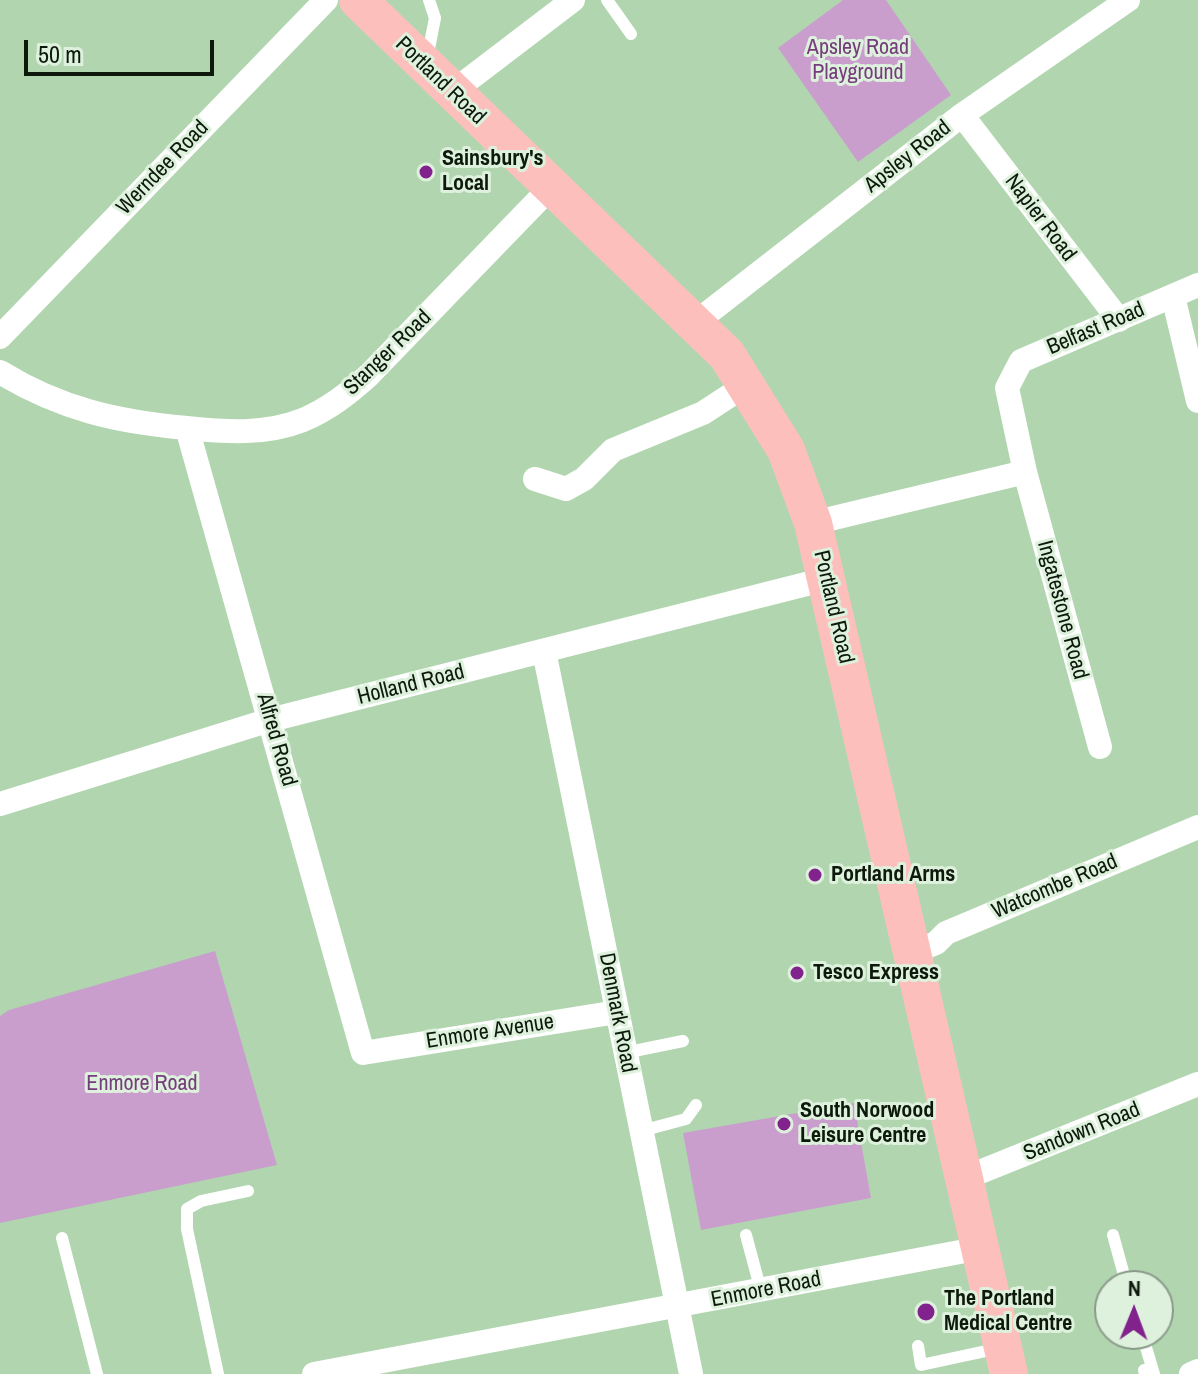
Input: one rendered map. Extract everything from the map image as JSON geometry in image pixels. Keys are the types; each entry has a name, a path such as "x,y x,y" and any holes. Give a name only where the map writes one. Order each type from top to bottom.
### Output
{"main road":[{"name":"Portland Road","path":"358,0 727,355 786,450 813,523 826,579 930,942 965,1178 1006,1361"}],"street":[{"name":"Werndee Road","path":"0,337 326,0"},
{"path":"438,80 573,0"},
{"name":"Apsley Road","path":"695,323 962,115 1128,0"},
{"name":"Napier Road","path":"962,115 1119,320"},
{"name":"Stanger Road","path":"0,372 58,403 91,414 187,428 259,431 302,420 336,402 369,375 551,187"},
{"name":"Belfast Road","path":"1007,388 1021,361 1198,285"},
{"path":"1173,296 1198,401"},
{"path":"535,479 566,489 584,479 613,450 640,436 703,413 746,385"},
{"name":"Ingatestone Road","path":"1007,388 1025,472 1100,747"},
{"name":"Alfred Road","path":"187,428 363,1053"},
{"path":"813,523 1025,472"},
{"name":"Holland Road","path":"0,804 270,720 826,579"},
{"name":"Denmark Road","path":"544,651 691,1374"},
{"name":"Watcombe Road","path":"930,942 1198,827"},
{"name":"Enmore Avenue","path":"363,1053 617,1012"},
{"name":"Sandown Road","path":"965,1178 1198,1084"},
{"name":"Enmore Road","path":"314,1374 435,1363 677,1307 981,1248"},
{"path":"1191,1374 1198,1371"}],"lane":[{"path":"429,0 435,18 438,80"},
{"path":"607,0 631,34"},
{"path":"624,1053 683,1041"},
{"path":"641,1131 686,1119 696,1105"},
{"path":"218,1374 187,1229 187,1209 201,1201 248,1191"},
{"path":"746,1235 761,1291"},
{"path":"1113,1235 1123,1270"},
{"path":"62,1238 97,1374"},
{"path":"918,1346 921,1365 1006,1361"},
{"path":"1144,1350 1148,1373"}],"green space":[{"name":"Apsley Road Playground","path":"843,0 886,0 951,95 858,162 778,48"},
{"name":"Enmore Road","path":"215,951 277,1165 0,1223 0,1016 9,1010"},
{"name":"South Norwood Leisure Centre","path":"854,1103 871,1198 701,1230 683,1133"}],"place":[{"name":"Sainsbury's Local","path":"426,172"},
{"name":"Portland Arms","path":"815,875"},
{"name":"Tesco Express","path":"797,973"},
{"name":"South Norwood Leisure Centre","path":"784,1124"},
{"name":"The Portland Medical Centre","path":"926,1312"}]}
